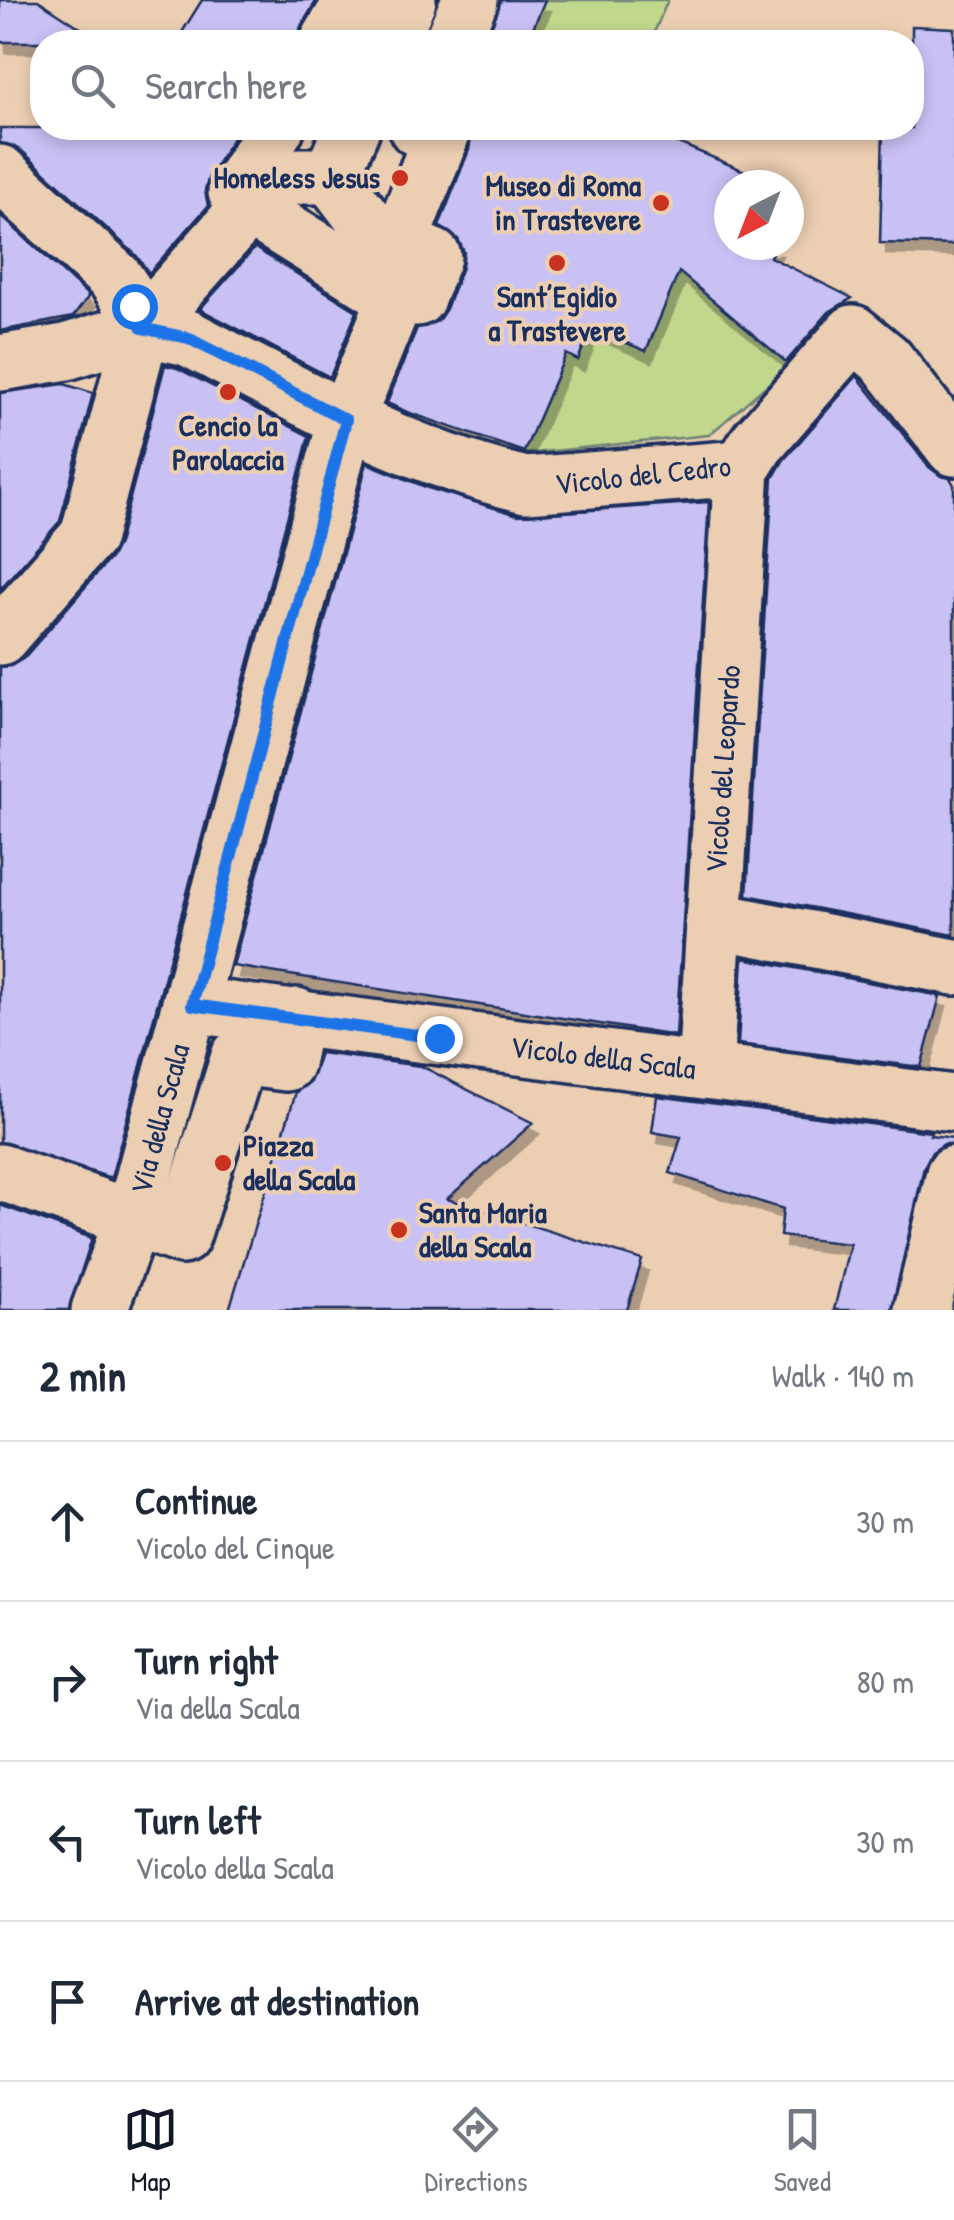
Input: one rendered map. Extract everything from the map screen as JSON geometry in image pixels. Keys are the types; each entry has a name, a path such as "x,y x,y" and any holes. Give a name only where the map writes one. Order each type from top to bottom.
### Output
{"street":[{"path":"335,30 353,0"},
{"path":"395,30 408,0"},
{"path":"457,30 470,0"},
{"path":"268,140 236,192 260,214 378,288 418,298 433,256 400,243 440,140"},
{"path":"0,637 88,536 142,328 271,182 300,176 342,152 403,271 398,292"},
{"path":"0,173 116,278 134,306 142,328"},
{"name":"Via della Scala","path":"99,1310 132,1221 192,1005 346,420 398,292"},
{"path":"0,364 66,352 142,328"},
{"name":"Vicolo del Cedro","path":"142,328 188,338 346,420 476,472 526,485 742,468 758,442 853,333 886,360 954,448"},
{"name":"Vicolo del Leopardo","path":"705,1071 742,468"},
{"path":"713,920 954,968"},
{"name":"Vicolo della Scala","path":"192,1005 954,1103"},
{"path":"0,1172 182,1236 240,1057 286,1063 296,1016"},
{"path":"922,1310 954,1174"}],"green space":[{"path":"545,0 668,0 655,30 532,30"},
{"path":"623,216 790,365 709,435 523,454 566,354 578,359 591,328"}],"building":[{"path":"0,0 38,0 84,30 30,30 30,42 0,42"},
{"path":"202,0 317,0 300,30 183,30"},
{"path":"501,0 545,0 532,30 490,30"},
{"path":"912,26 954,28 954,245 880,243 883,140 924,140 924,30 912,30"},
{"path":"0,128 30,128 30,140 232,140 209,176 205,190 208,206 149,273 136,255 21,150 0,143"},
{"path":"470,140 671,140 742,170 714,170 714,260 776,260 852,298 829,312 786,362 679,272 646,351 591,328 578,360 566,354 524,452 387,403 417,328 438,321 462,267 464,252 458,239 439,226"},
{"path":"0,215 89,296 73,317 0,331"},
{"path":"255,248 357,311 330,377 200,309"},
{"path":"165,365 309,436 111,1178 0,1142 0,667 24,658 112,556"},
{"path":"857,376 929,467 950,478 954,485 954,935 747,895 773,478 783,461"},
{"path":"64,384 93,393 60,521 0,589 0,393"},
{"path":"367,463 428,488 518,515 709,502 676,1036 233,966"},
{"path":"743,958 940,996 921,1067 738,1044"},
{"name":"Santa Maria della Scala","path":"320,1053 421,1066 533,1123 447,1199 642,1260 627,1310 229,1310 296,1092 310,1082"},
{"path":"657,1096 954,1138 954,1144 944,1144 932,1152 924,1167 892,1310 834,1310 850,1244 780,1236 783,1209 670,1173 681,1137 652,1132"},
{"path":"0,1205 92,1238 69,1310 0,1310"}],"place":[{"name":"Homeless Jesus","path":"400,178"},
{"name":"Museo di Roma in Trastevere","path":"661,203"},
{"name":"Sant’Egidio a Trastevere","path":"557,263"},
{"name":"Cencio la Parolaccia","path":"228,392"},
{"name":"Piazza della Scala","path":"223,1163"},
{"name":"Santa Maria della Scala","path":"399,1230"}],"route":[{"path":"134,306 142,328 188,338 346,420 192,1005 439,1038"}]}
